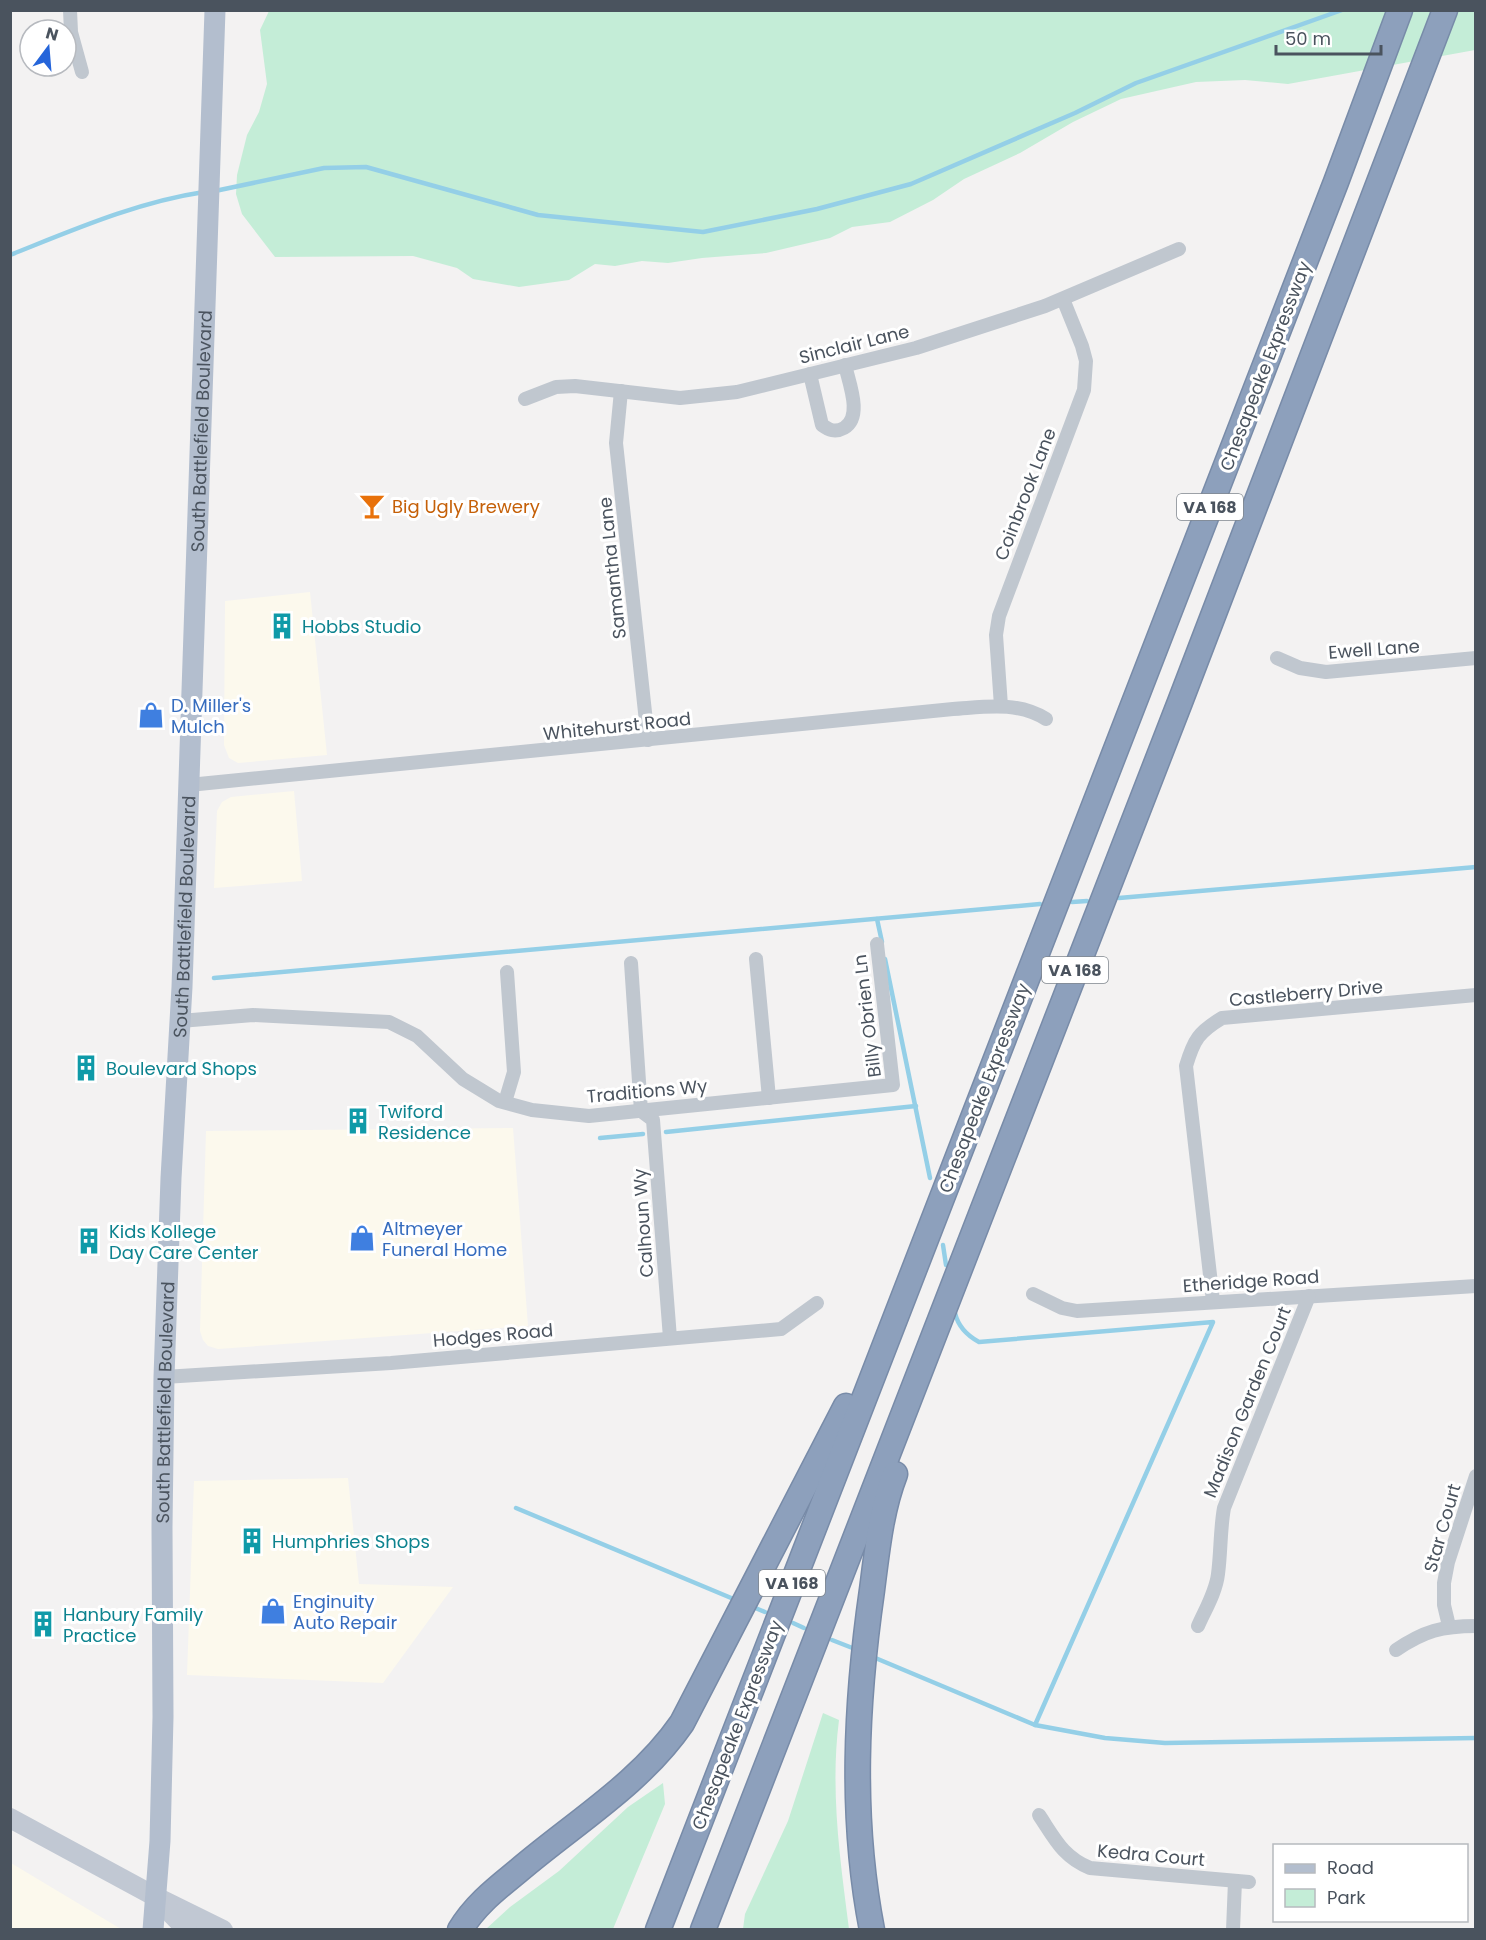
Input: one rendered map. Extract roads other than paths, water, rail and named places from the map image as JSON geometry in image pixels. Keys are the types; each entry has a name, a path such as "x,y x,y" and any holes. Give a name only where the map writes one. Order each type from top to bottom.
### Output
{"highway":[{"name":"VA 168","path":"703,1929 1180,702 1445,10"},
{"name":"Chesapeake Expressway","path":"658,1929 1336,182 1400,11"},
{"path":"460,1929 470,1914 493,1890 631,1780 669,1743 682,1723 846,1408 879,1327 927,1236"},
{"path":"872,1929 859,1826 861,1680 877,1552 889,1491 916,1419 941,1315"}],"main road":[{"name":"South Battlefield Boulevard","path":"153,1929 160,1841 163,1717 164,1377 189,785 215,10"},
{"path":"10,1818 156,1897 223,1929"},
{"path":"156,1897 187,1929"}],"street":[{"path":"70,10 71,32 82,72"},
{"name":"Sinclair Lane","path":"525,399 556,387 575,386 680,398 737,392 916,348 1045,306 1179,249"},
{"name":"Coinbrook Lane","path":"1001,706 996,635 999,616 1084,390 1086,361 1063,299"},
{"path":"810,374 822,425 830,430 838,431 847,426 854,411 845,365"},
{"name":"Samantha Lane","path":"621,391 616,443 648,740"},
{"name":"Ewell Lane","path":"1277,658 1300,668 1326,672 1476,658"},
{"name":"Whitehurst Road","path":"189,785 953,709 1001,706 1022,708 1046,719"},
{"name":"Billy Obrien Ln","path":"877,944 893,1085"},
{"path":"756,959 769,1098"},
{"path":"631,963 641,1111"},
{"path":"505,1102 514,1072 507,972"},
{"name":"Castleberry Drive","path":"1213,1301 1186,1066 1191,1050 1203,1030 1222,1018 1476,995"},
{"name":"Traditions Wy","path":"180,1021 253,1015 389,1022 417,1036 463,1079 505,1102 532,1110 589,1116 893,1085"},
{"name":"Calhoun Wy","path":"641,1111 653,1120 670,1338"},
{"name":"Etheridge Road","path":"1033,1294 1062,1308 1077,1311 1476,1286"},
{"name":"Madison Garden Court","path":"1198,1626 1214,1591 1218,1575 1220,1528 1224,1508 1309,1296"},
{"name":"Hodges Road","path":"164,1377 391,1363 781,1329 817,1303"},
{"name":"Star Court","path":"1449,1626 1444,1605 1444,1583 1448,1562 1476,1476"},
{"path":"1396,1650 1430,1631 1449,1626 1476,1626"},
{"name":"Kedra Court","path":"1038,1815 1067,1855 1076,1863 1090,1868 1242,1881 1233,1929"}],"waterway":[{"path":"215,191 324,168 366,167 538,215 703,232 817,209 911,184 1075,113 1136,83 1342,10"},
{"path":"10,255 130,210 204,192"},
{"path":"1119,898 1476,867"},
{"path":"1072,902 1087,901"},
{"path":"214,978 1040,904"},
{"path":"877,919 882,942"},
{"path":"885,959 930,1178"},
{"path":"666,1132 916,1106"},
{"path":"600,1138 643,1134"},
{"path":"943,1245 946,1265"},
{"path":"955,1313 964,1330 979,1342 1213,1322 1035,1725"},
{"path":"516,1508 736,1600"},
{"path":"753,1607 765,1612"},
{"path":"793,1623 804,1628"},
{"path":"832,1640 855,1649"},
{"path":"873,1657 1035,1725 1105,1738 1165,1743 1476,1738"}],"place":[{"name":"Big Ugly Brewery","path":"372,506"},
{"name":"Hobbs Studio","path":"282,626"},
{"name":"D. Miller's Mulch","path":"151,715"},
{"name":"Boulevard Shops","path":"86,1068"},
{"name":"Twiford Residence","path":"358,1121"},
{"name":"Altmeyer Funeral Home","path":"362,1238"},
{"name":"Kids Kollege Day Care Center","path":"89,1241"},
{"name":"Humphries Shops","path":"252,1541"},
{"name":"Enginuity Auto Repair","path":"273,1611"},
{"name":"Hanbury Family Practice","path":"43,1624"}]}
